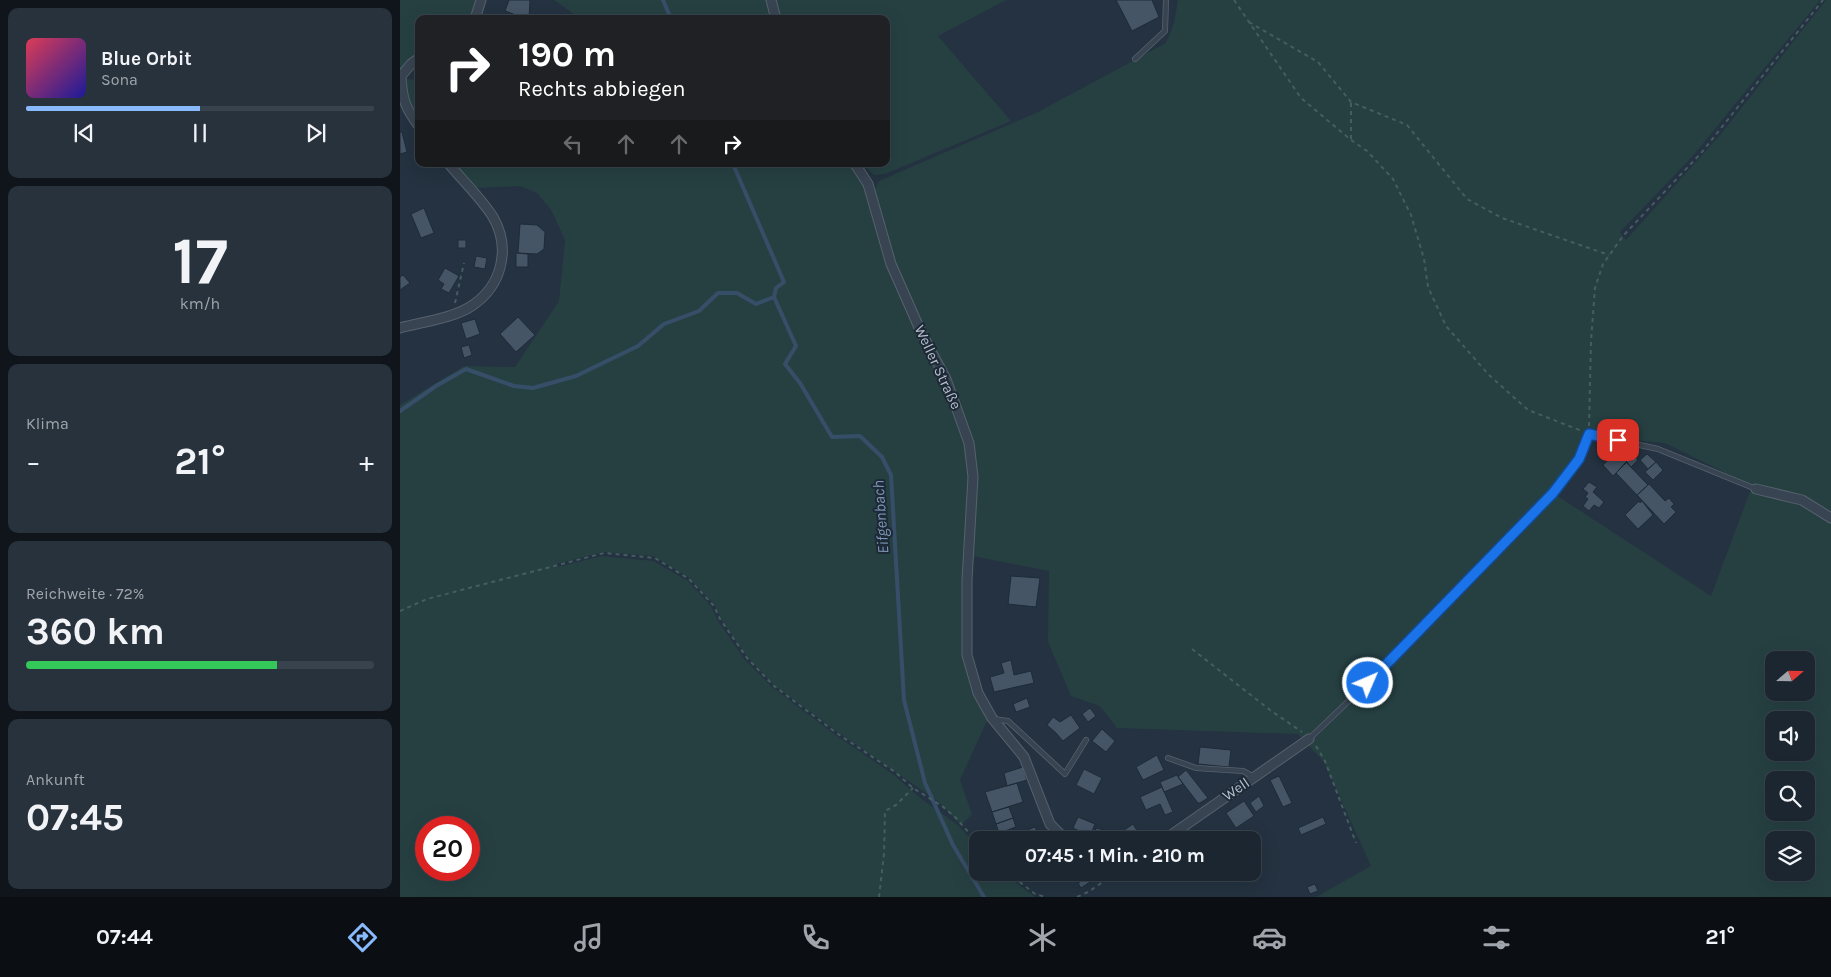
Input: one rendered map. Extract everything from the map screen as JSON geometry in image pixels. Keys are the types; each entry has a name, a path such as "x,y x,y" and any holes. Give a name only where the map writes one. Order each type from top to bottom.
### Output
{"street":[{"path":"476,15 481,0"},
{"path":"770,0 775,15"},
{"path":"415,61 401,76 402,96 415,121"},
{"path":"400,328 458,313 473,306 489,291 499,272 502,262 502,240 493,218 451,167"},
{"name":"Weller Straße","path":"858,167 868,184 891,264 920,332 946,379 969,443 973,477 967,580 968,655 978,693 992,718"},
{"path":"1756,489 1802,500 1831,518"},
{"path":"992,718 1024,757 1050,824 1057,831"},
{"name":"Well","path":"1177,831 1309,739"}],"lane":[{"path":"1135,59 1165,31 1166,0"},
{"path":"1309,739 1379,672 1553,493 1579,459 1589,434 1658,449 1756,489"},
{"path":"992,718 1008,721 1066,774 1086,740"},
{"path":"1168,758 1196,768 1243,771 1254,777"}],"path":[{"path":"1234,0 1301,98 1367,151 1393,179 1411,215 1424,259 1428,287 1446,326 1489,374 1528,410 1589,434 1594,304 1599,274 1609,255 1622,236 1719,132 1823,0"},
{"path":"1246,20 1318,62 1351,102 1407,125 1467,199 1502,218 1609,255"},
{"path":"1351,102 1351,140"},
{"path":"458,313 454,301 464,264"},
{"path":"400,611 427,599 604,553 655,558 689,579 714,606 720,619 746,658 774,686 913,788 942,806 969,833"},
{"path":"1192,649 1309,739 1325,761 1356,843"},
{"path":"879,897 884,854 885,811 896,805 913,788"},
{"path":"1018,881 1035,894 1046,897"},
{"path":"1077,897 1104,881"}],"green space":[{"path":"400,0 476,0 471,15 415,15 415,57 404,64 400,72"},
{"path":"554,0 768,0 773,15 575,15"},
{"path":"775,0 1006,0 938,36 1011,121 885,174 874,175 866,167 890,167 890,15 780,15"},
{"path":"1178,0 1820,0 1692,157 1620,232 1626,240 1721,134 1826,0 1831,0 1831,897 1316,897 1371,866 1324,762 1308,745 1381,674 1556,495 1711,596 1752,486 1665,443 1593,436 1580,440 1576,458 1550,493 1377,670 1304,740 1298,734 1117,728 1100,706 1071,696 1048,642 1049,571 972,556 971,442 894,263 874,191 879,181 1038,112 1166,43 1174,23"},
{"path":"405,79 415,80 415,112 406,96"},
{"path":"456,167 853,167 864,185 890,266 945,380 968,443 972,479 966,656 990,719 986,723 960,780 972,814 961,825 939,802 839,733 774,685 747,657 721,619 714,604 689,578 654,556 603,552 556,564 558,567 602,556 653,561 688,581 711,606 718,621 745,660 772,687 837,736 894,775 919,797 959,826 969,837 969,881 1014,881 1035,897 400,897 400,405 464,366 515,367 559,301 565,240 551,210 537,193 520,186 474,188"}],"building":[{"path":"509,0 530,0 529,15 516,15 505,11"},
{"path":"1116,0 1152,0 1159,17 1132,31"},
{"path":"400,132 402,132 407,152 400,154"},
{"path":"424,208 434,233 421,238 411,214"},
{"path":"520,224 537,225 545,232 544,249 537,254 518,253"},
{"path":"458,240 466,240 466,248 458,248"},
{"path":"516,253 528,254 528,267 516,267"},
{"path":"476,256 487,258 485,269 474,267"},
{"path":"445,268 459,276 449,293 441,289 444,284 438,280"},
{"path":"403,275 410,283 400,290 400,277"},
{"path":"518,317 535,335 516,352 500,334"},
{"path":"475,319 480,334 466,339 461,323"},
{"path":"469,345 472,355 464,358 461,347"},
{"path":"1617,452 1627,462 1613,476 1603,465"},
{"path":"1632,454 1638,460 1631,467 1626,461"},
{"path":"1647,454 1656,462 1648,469 1640,460"},
{"path":"1626,462 1648,485 1637,495 1616,473"},
{"path":"1656,462 1663,470 1653,480 1645,472"},
{"path":"1589,482 1597,487 1593,492 1604,502 1599,508 1594,505 1589,511 1583,506 1588,499 1585,497 1588,493 1583,489"},
{"path":"1649,484 1665,501 1669,498 1674,504 1671,507 1676,512 1664,524 1637,495"},
{"path":"1639,501 1640,503 1642,501 1653,515 1638,529 1625,515"},
{"path":"1011,576 1040,578 1036,607 1008,604"},
{"path":"1011,660 1014,675 1031,671 1034,683 994,692 990,677 1004,673 1001,663"},
{"path":"1027,698 1030,707 1016,712 1013,704"},
{"path":"1090,708 1096,716 1088,722 1082,714"},
{"path":"1071,715 1080,728 1063,741 1047,725 1053,717 1060,722"},
{"path":"1102,729 1115,741 1106,752 1092,741"},
{"path":"1200,747 1231,750 1229,767 1198,764"},
{"path":"1157,755 1164,770 1143,780 1136,767"},
{"path":"1023,767 1027,780 1007,786 1004,773"},
{"path":"1084,769 1102,778 1094,794 1076,785"},
{"path":"1186,770 1208,798 1200,803 1198,803 1178,777"},
{"path":"1177,775 1183,784 1164,792 1160,782"},
{"path":"1279,776 1292,803 1283,807 1270,780"},
{"path":"1017,783 1023,802 992,812 985,792"},
{"path":"1162,787 1173,812 1165,815 1160,804 1146,810 1140,797"},
{"path":"1259,796 1264,806 1256,812 1250,803"},
{"path":"1244,801 1254,816 1236,828 1226,813"},
{"path":"1009,807 1013,818 996,824 992,812"},
{"path":"1078,817 1095,824 1092,831 1079,831 1073,828"},
{"path":"1323,817 1326,824 1301,835 1298,828"},
{"path":"1013,818 1016,827 998,831 996,824"},
{"path":"1133,824 1137,831 1123,831"},
{"path":"1035,827 1037,831 1025,831"},
{"path":"1096,828 1104,830 1104,831 1095,831"},
{"path":"1081,881 1092,881 1081,888 1078,883"},
{"path":"1315,884 1318,891 1310,894 1307,887"}],"waterway":[{"name":"Eifgenbach","path":"663,0 669,15"},
{"name":"Eifgenbach","path":"734,167 784,282 776,288 774,297 796,346 785,364 800,383 832,437 860,436 882,457 891,475 904,700 925,783 953,845 984,897"},
{"path":"400,411 436,386 466,369 514,386 533,388 576,376 638,346 664,324 699,311 718,293 737,293 756,304 774,297"}],"route":[{"path":"1368,683 1553,493 1568,476 1579,459 1589,434 1618,440"}]}
